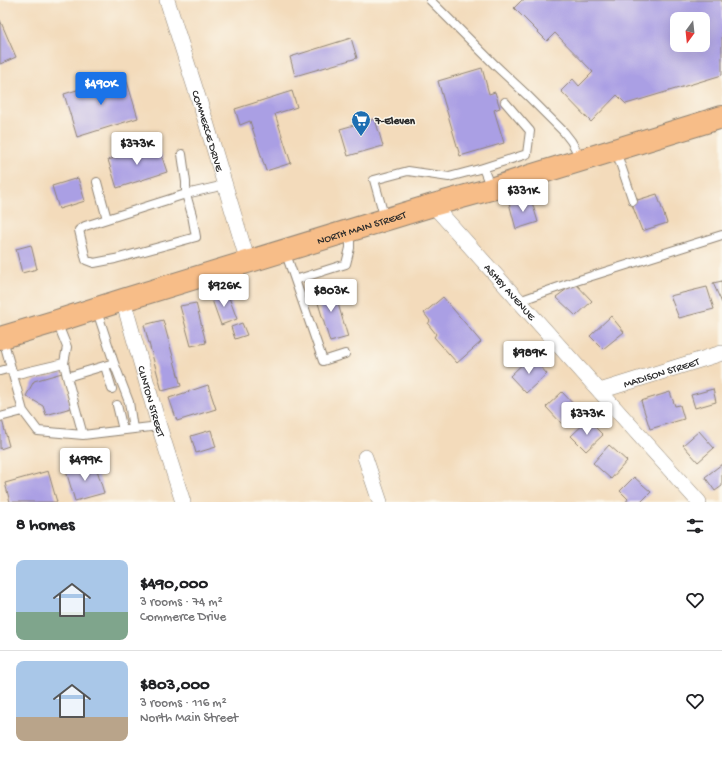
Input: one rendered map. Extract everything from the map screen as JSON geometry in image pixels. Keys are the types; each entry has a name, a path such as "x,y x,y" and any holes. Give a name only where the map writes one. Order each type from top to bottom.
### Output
{"main road":[{"name":"NORTH MAIN STREET","path":"1,337 433,205 491,189 532,169 580,160 722,117"}],"street":[{"name":"COMMERCE DRIVE","path":"166,0 206,122 248,262"},
{"name":"ASHBY AVENUE","path":"433,205 699,502"},
{"name":"CLINTON STREET","path":"123,300 182,502"},
{"name":"MADISON STREET","path":"600,391 722,353"},
{"path":"365,457 380,502"}],"lane":[{"path":"430,0 570,138 576,148 580,160"},
{"path":"505,102 530,131 527,154 532,169"},
{"path":"616,150 632,201"},
{"path":"182,154 186,194 196,237 115,259 94,263 86,260 79,230 85,226 186,194 225,185"},
{"path":"386,220 374,180 408,171 449,177 527,154"},
{"path":"483,168 491,189"},
{"path":"97,182 107,219"},
{"path":"295,280 346,264 350,248 350,231"},
{"path":"519,301 722,234"},
{"path":"285,251 323,361 345,354"},
{"path":"96,308 114,363 129,402 133,429"},
{"path":"56,321 67,347 64,363 83,435"},
{"path":"1,337 12,371 14,392 23,411 38,431 83,435 159,426"},
{"path":"0,371 12,371 64,363"},
{"path":"67,377 114,363"},
{"path":"105,366 112,388"},
{"path":"116,405 123,430"},
{"path":"0,417 23,411"}],"building":[{"path":"522,0 722,0 722,75 626,104 617,95 591,122 561,91 573,79 579,86 593,72 555,33 547,41 514,8"},
{"path":"0,20 16,57 0,64"},
{"path":"351,38 357,58 295,76 290,57"},
{"path":"482,68 489,94 495,92 500,108 494,110 504,143 460,156 438,81"},
{"path":"125,75 138,118 77,137 64,94"},
{"path":"292,91 297,107 275,114 291,163 266,171 250,121 240,125 235,109"},
{"name":"7-Eleven","path":"375,119 383,146 348,156 340,129"},
{"path":"158,145 167,172 117,188 108,160"},
{"path":"78,178 85,201 59,209 52,186"},
{"path":"657,194 667,223 642,231 631,202"},
{"path":"531,199 538,222 516,229 509,203"},
{"path":"31,245 37,269 22,273 16,249"},
{"path":"722,281 722,303 713,283"},
{"path":"575,283 592,301 576,316 556,297"},
{"path":"332,284 348,337 330,342 314,290"},
{"path":"707,287 714,309 679,318 670,296"},
{"path":"227,292 237,319 221,325 211,297"},
{"path":"443,297 481,342 457,363 434,337 436,334 428,324 430,321 424,313"},
{"path":"196,303 206,343 191,346 180,306"},
{"path":"611,316 624,332 603,349 590,336"},
{"path":"163,320 181,386 162,391 144,325"},
{"path":"242,323 247,335 235,339 231,327"},
{"path":"531,356 547,374 526,393 510,376"},
{"path":"62,373 71,408 46,415 43,406 26,396 34,381"},
{"path":"208,385 216,409 177,421 169,398"},
{"path":"713,389 716,402 695,408 691,395"},
{"path":"562,392 579,410 563,425 546,407"},
{"path":"670,392 675,406 680,405 684,419 650,429 641,401"},
{"path":"0,420 2,420 9,446 0,449"},
{"path":"588,420 603,435 586,451 571,436"},
{"path":"211,430 216,447 196,453 191,436"},
{"path":"699,431 714,448 698,462 683,445"},
{"path":"609,445 627,461 611,479 593,463"},
{"path":"95,463 104,493 75,501 66,471"},
{"path":"722,464 722,486 715,491 705,477"},
{"path":"48,471 57,502 10,502 5,483"},
{"path":"634,477 651,492 641,502 626,502 628,499 620,491"}],"place":[{"name":"7-Eleven","path":"361,137"}]}
